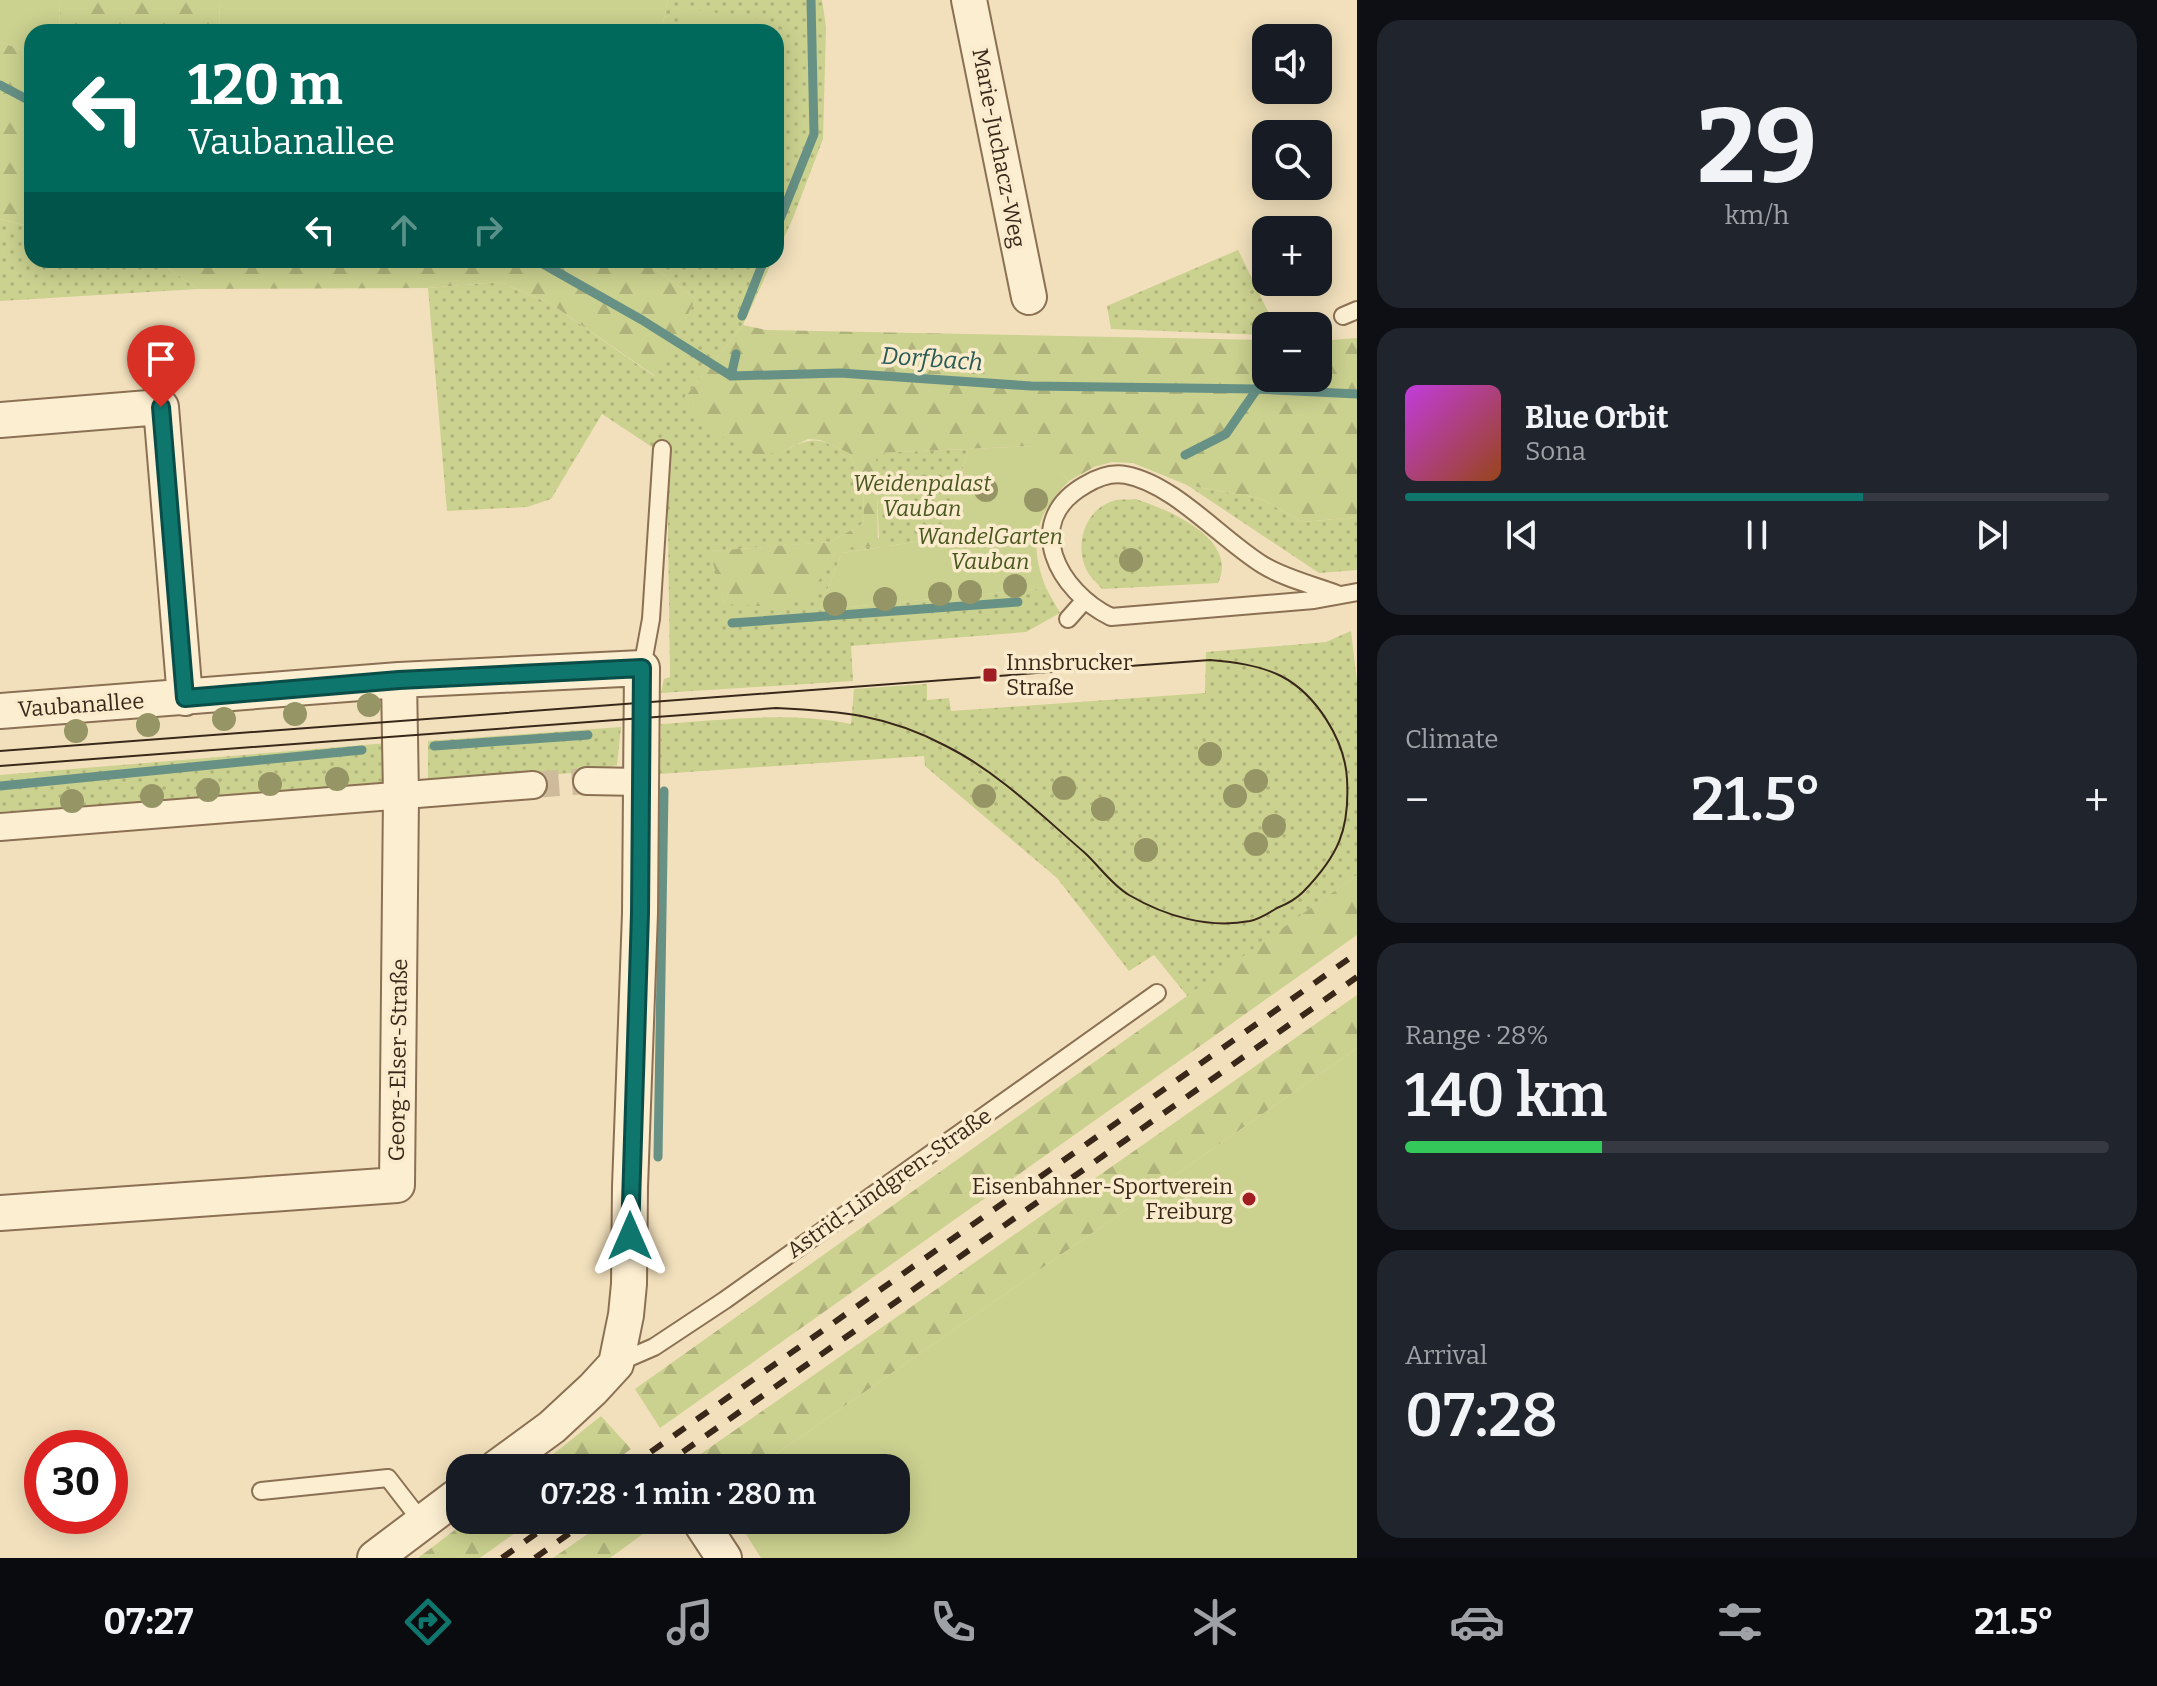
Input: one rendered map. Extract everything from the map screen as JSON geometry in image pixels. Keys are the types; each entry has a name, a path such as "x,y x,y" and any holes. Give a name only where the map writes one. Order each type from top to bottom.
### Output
{"street":[{"name":"Marie-Juchacz-Weg","path":"969,0 1029,297"},
{"path":"0,420 161,407 185,698"},
{"path":"616,1364 629,1284 640,913 642,668"},
{"name":"Vaubanallee","path":"0,711 399,680 642,668"},
{"name":"Georg-Elser-Straße","path":"0,1213 397,1185 401,796 399,680"},
{"path":"587,781 640,782"},
{"path":"0,827 533,785"},
{"name":"Astrid-Lindgren-Straße","path":"515,1454 552,1427 616,1364"},
{"path":"375,1558 446,1504"},
{"path":"708,1534 724,1558"}],"lane":[{"path":"642,668 651,619 662,449"},
{"path":"1337,594 1264,566 1139,478 1110,474 1095,479 1071,495 1060,509 1051,530 1054,559 1065,580 1084,601 1111,617 1314,600 1357,592"},
{"path":"1068,619 1084,601"},
{"name":"Astrid-Lindgren-Straße","path":"616,1364 654,1347 725,1300 1157,993"},
{"path":"261,1491 388,1478 422,1522"}],"green space":[{"path":"0,0 60,0 59,24 24,24 24,50 0,42"},
{"path":"60,0 220,0 219,24 59,24"},
{"path":"220,0 668,0 663,24 219,24"},
{"path":"668,0 822,0 826,27 823,139 784,238 784,24 663,24"},
{"path":"682,8 768,20 769,24 679,24"},
{"path":"0,42 24,50 24,225 0,219"},
{"path":"0,219 24,225 24,268 168,268 198,289 0,301"},
{"path":"1238,250 1252,279 1252,296 1260,296 1268,312 1252,312 1252,334 1111,329 1107,306"},
{"path":"168,268 654,268 696,299 655,376 551,304 500,282 428,288 198,289"},
{"name":"Weidenpalast Vauban","path":"654,268 769,268 743,325 685,397 782,452 816,440 849,453 863,482 864,523 830,542 711,551 724,604 807,599 838,548 879,538 875,453 968,449 960,480 963,506 950,530 921,541 842,553 819,610 1046,588 1060,613 1026,632 851,646 853,681 661,693 664,679 670,677 667,457 602,414 551,499 527,507 447,511 428,288 500,282 551,304 654,376 696,299"},
{"path":"743,325 766,330 1252,340 1252,392 1332,392 1332,340 1357,338 1357,517 1303,522 1259,498 1187,485 1133,463 1112,462 1094,467 1069,481 1033,446 876,453 878,546 838,548 808,599 778,607 724,604 710,551 830,542 864,523 863,482 849,453 820,440 808,439 782,452 756,455 708,429 685,397"},
{"name":"WandelGarten Vauban","path":"1034,446 1069,481 1049,506 1038,530 1037,557 1046,588 819,610 842,553 921,541 950,530 963,506 960,480 968,449"},
{"path":"1187,485 1259,498 1303,522 1357,517 1357,570 1319,573"},
{"path":"1136,499 1182,519 1210,540 1219,552 1222,567 1218,583 1102,589 1087,572 1083,559 1081,548 1085,527 1097,510 1106,504"},
{"path":"1351,631 1357,682 1357,875 1188,997 1154,955 1129,971 1057,878 925,766 924,756 659,774 661,724 780,717 851,724 854,689 927,684 927,700 949,698 951,711 1205,693 1206,652 1326,642"},
{"path":"621,727 617,765 587,772 428,783 428,741"},
{"path":"388,743 386,784 0,812 0,775"},
{"path":"1357,875 1357,935 660,1428 635,1389"},
{"path":"1357,995 1357,1048 776,1454 701,1454"},
{"name":"Eisenbahner-Sportverein Freiburg","path":"1357,1048 1357,1558 761,1558 746,1534 910,1534 910,1454 776,1454"},
{"path":"601,1416 631,1449 624,1454 554,1454"},
{"path":"450,1534 513,1534 480,1558 418,1558"},
{"path":"588,1534 643,1534 610,1558 553,1558"}],"waterway":[{"path":"784,209 814,134 811,0"},
{"name":"Dorfbach","path":"0,85 24,98"},
{"name":"Dorfbach","path":"550,268 642,320 731,376 840,373 1031,386 1257,389 1357,394"},
{"path":"742,316 761,268"},
{"path":"731,376 736,354"},
{"path":"1185,455 1226,434 1255,392"},
{"path":"732,623 1018,602"},
{"path":"434,746 588,735"},
{"path":"0,786 362,750"},
{"path":"658,1157 664,791"}],"tunnel":[{"path":"533,785 587,781"}],"tram line":[{"path":"0,751 1210,660 1273,672 1306,694 1326,720 1341,749 1347,797 1344,828 1333,854 1303,892 1291,902 1257,919 1218,923 1172,915 1129,895 1018,795 965,757 904,727 843,713 776,708 0,766"}],"railway":[{"path":"648,1454 1357,953"},
{"path":"680,1454 1357,977"},
{"path":"502,1558 535,1534"},
{"path":"535,1558 568,1534"}],"place":[{"name":"Innsbrucker Straße","path":"990,675"},
{"name":"Eisenbahner-Sportverein Freiburg","path":"1249,1199"}],"route":[{"path":"161,407 185,698 399,680 642,668 640,913 630,1236"}]}
